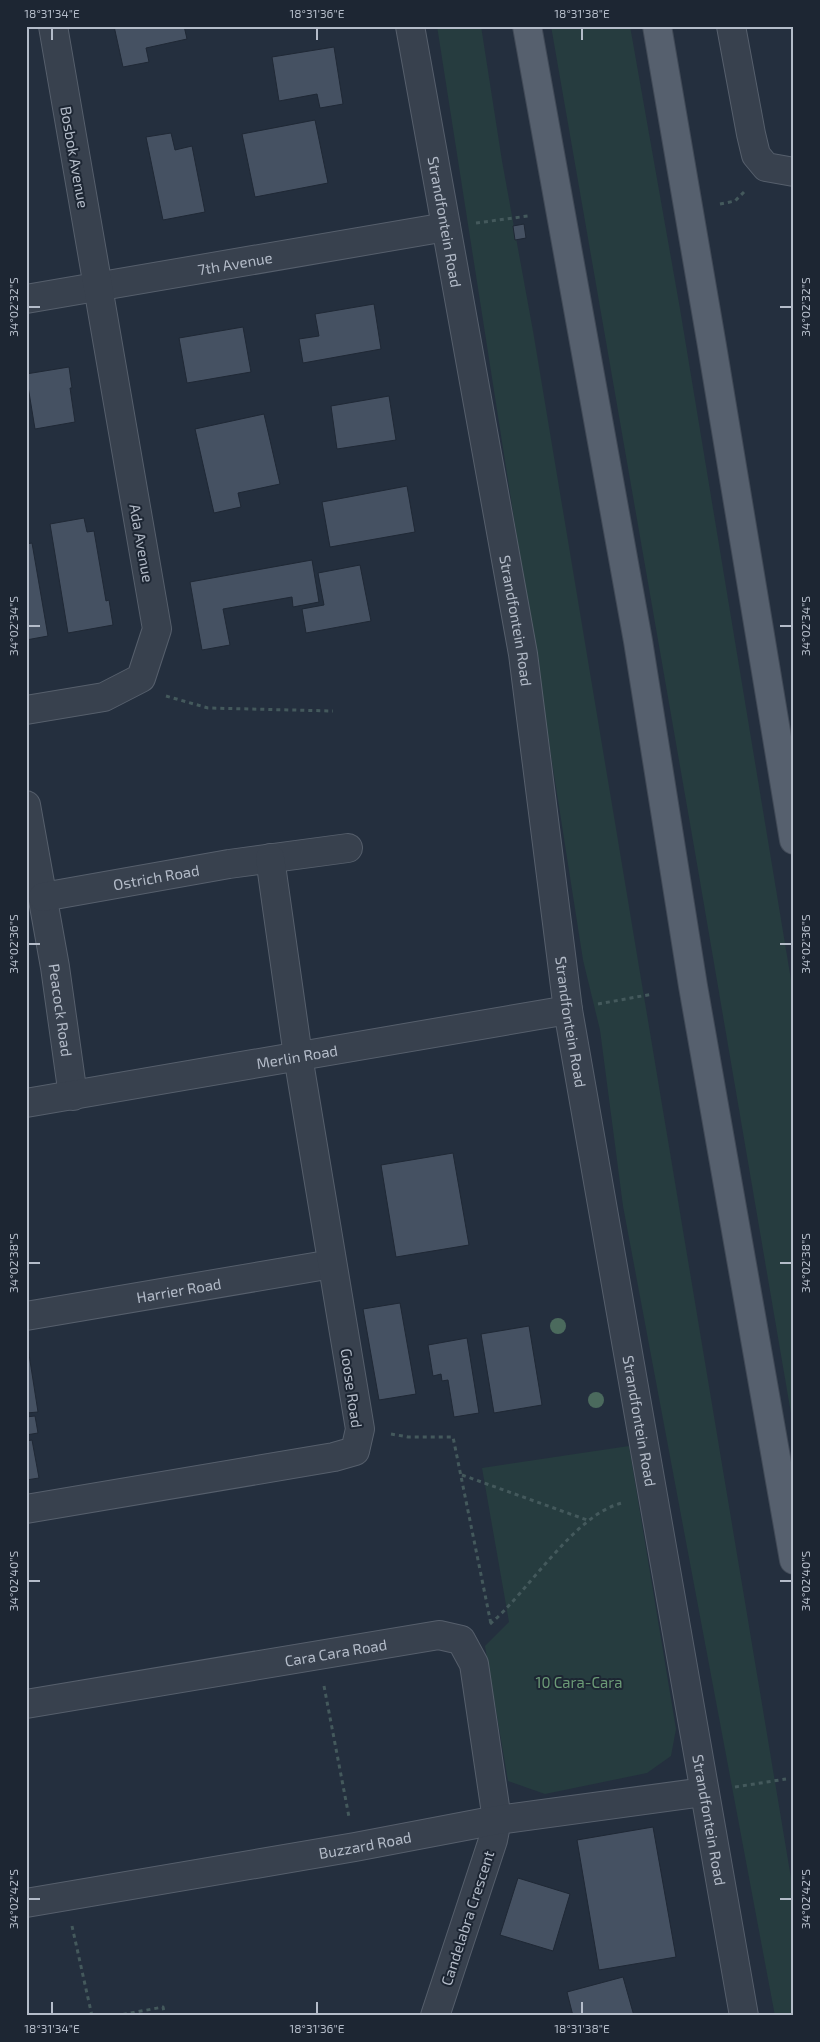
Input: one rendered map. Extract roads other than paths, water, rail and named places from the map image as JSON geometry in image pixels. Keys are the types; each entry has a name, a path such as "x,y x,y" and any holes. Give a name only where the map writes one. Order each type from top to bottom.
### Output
{"main road":[{"path":"527,26 638,641 695,996 794,1560"},
{"path":"656,26 712,346 794,840"}],"street":[{"name":"Bosbok Avenue","path":"53,26 98,288"},
{"name":"Strandfontein Road","path":"410,26 523,654 568,1010 744,2016"},
{"path":"732,26 756,155 766,167 794,172"},
{"name":"7th Avenue","path":"26,299 446,227"},
{"name":"Ada Avenue","path":"26,710 104,697 141,678 157,628 98,288"},
{"name":"Peacock Road","path":"26,805 55,967 73,1096"},
{"name":"Ostrich Road","path":"43,897 270,858 348,848"},
{"path":"270,858 298,1056"},
{"name":"Merlin Road","path":"26,1103 568,1010"},
{"name":"Goose Road","path":"26,1509 334,1458 354,1451 360,1429 298,1056"},
{"name":"Harrier Road","path":"26,1316 332,1264"},
{"name":"Cara Cara Road","path":"26,1704 440,1635 461,1640 474,1664 497,1820"},
{"name":"Buzzard Road","path":"26,1902 355,1847 497,1820 704,1792"},
{"name":"Candelabra Crescent","path":"435,2016 493,1840 497,1820"}],"park label":[{"name":"10 Cara-Cara","path":"579,1682"}]}
